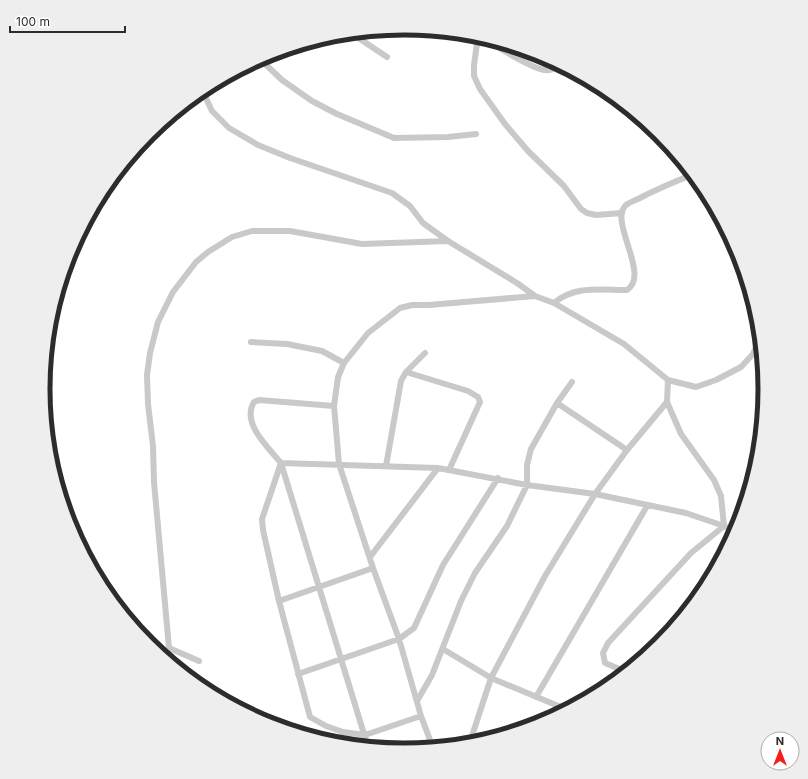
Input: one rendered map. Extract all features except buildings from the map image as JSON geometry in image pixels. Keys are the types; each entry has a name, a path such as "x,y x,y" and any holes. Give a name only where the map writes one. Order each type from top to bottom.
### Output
{"street":[{"path":"358,38 387,57"},
{"path":"479,43 474,65 474,76 480,89 505,124 528,151 564,186 581,209 596,216 622,213"},
{"path":"500,48 540,69 547,70 553,68"},
{"path":"265,64 282,80 312,101 358,124 394,138 448,137 476,134"},
{"path":"205,96 212,111 229,128 258,145 290,158 392,193 410,206 423,223 448,241 517,283 535,296 554,303 624,344 668,380 696,387 716,380 741,367 753,354 756,348"},
{"path":"554,303 562,296 584,289 627,290 632,287 635,279 632,255 621,223 622,213 626,206 648,194 687,177"},
{"path":"199,661 169,648 154,482 153,446 148,404 147,376 150,353 158,322 173,292 196,262 208,252 232,237 252,231 290,231 362,244 448,241"},
{"path":"432,743 421,716 399,639 373,568 339,464 334,406 338,377 344,363 368,333 400,308 412,305 429,305 535,296"},
{"path":"251,342 287,344 322,351 344,363"},
{"path":"386,466 401,381 406,372 425,353"},
{"path":"406,372 468,391 478,396 480,402 449,470"},
{"path":"668,380 667,402 681,434 714,480 721,496 724,526"},
{"path":"417,702 432,675 460,601 475,573 507,526 527,485 528,465 531,449 557,403 572,382"},
{"path":"334,406 267,400 254,402 250,408 250,413 254,428 281,463 367,742"},
{"path":"471,737 490,678 545,576 595,494 627,450 667,402"},
{"path":"557,403 627,450"},
{"path":"281,463 438,468 498,478 527,485 595,494 686,513 730,529"},
{"path":"281,463 262,519 263,530 279,601 310,717 326,726 343,732 365,735 421,716"},
{"path":"370,557 438,468"},
{"path":"298,674 399,639 414,628 443,565 498,478"},
{"path":"536,697 647,506"},
{"path":"621,670 605,663 603,653 608,643 691,553 724,526"},
{"path":"279,601 373,568"},
{"path":"443,648 490,678 561,707"}]}
